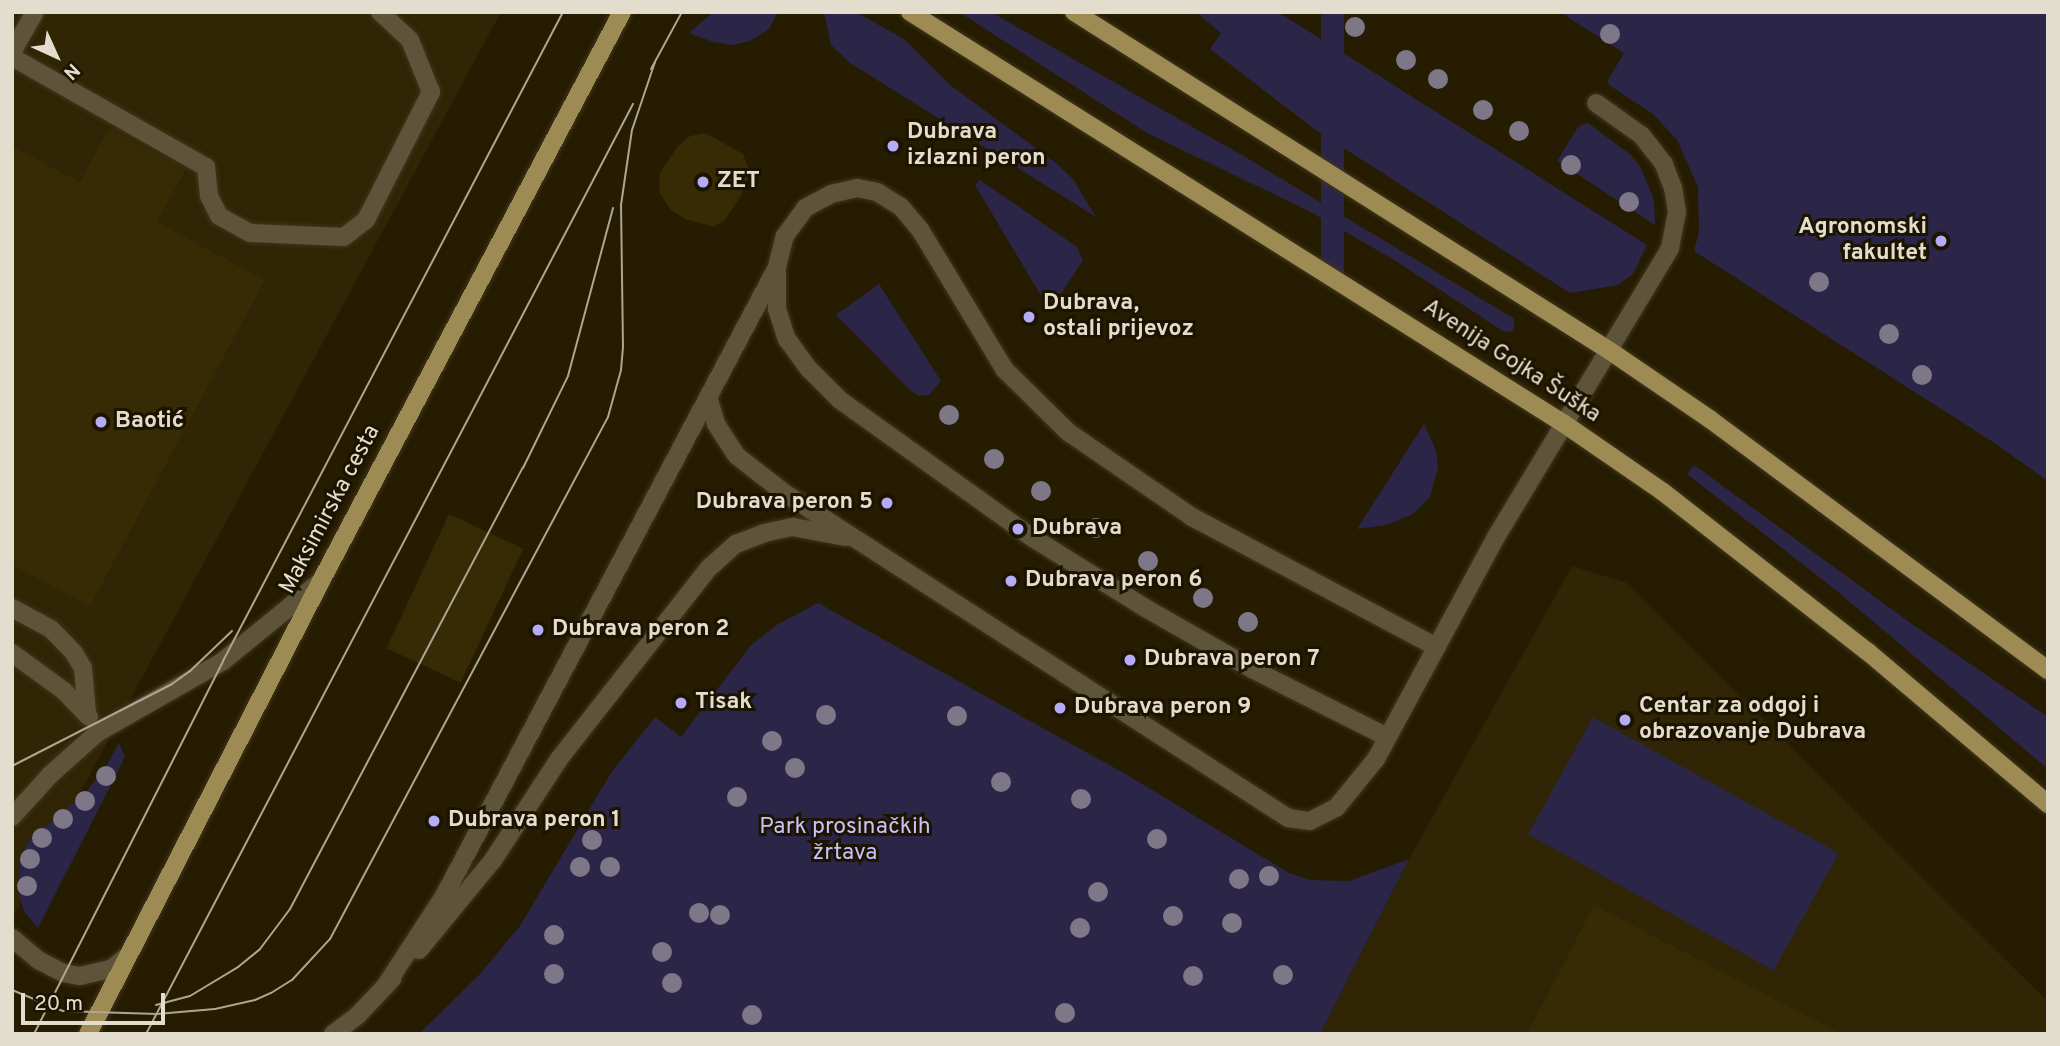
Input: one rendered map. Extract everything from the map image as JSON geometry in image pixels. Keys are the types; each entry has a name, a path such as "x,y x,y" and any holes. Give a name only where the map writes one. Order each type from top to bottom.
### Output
{"main road":[{"name":"Maksimirska cesta","path":"88,1034 321,581 622,12"},
{"name":"Avenija Gojka Šuška","path":"910,12 1563,423 1698,515 1868,652 2048,804"},
{"path":"1074,12 1610,351 1711,421 2048,670"}],"lane":[{"path":"35,12 12,54 206,167 209,195 219,216 250,233 344,237 366,220 431,92 410,40 380,12"},
{"path":"708,397 716,424 737,456 783,492 1288,818 1310,821 1336,808 1376,759 1496,537 1670,248 1677,212 1669,175 1650,144 1596,103"},
{"path":"1387,737 1252,669 1147,610 1033,538 840,400 809,369 787,339 776,309 777,267 785,236 805,208 831,194 857,188 877,192 901,207 921,231 1005,370 1068,432 1192,517 1437,647"},
{"path":"386,985 444,896 777,267"},
{"path":"333,1034 358,1015 444,923 493,860 559,759 709,568 736,544 764,533 793,527 856,539"},
{"path":"12,817 50,775 97,733 223,661 321,581"},
{"path":"12,608 51,629 74,653 83,668 88,713 97,733"},
{"path":"12,653 42,672 88,713"},
{"path":"12,937 38,960 64,973 80,976 111,969 125,958"}],"shaded area":[{"path":"12,12 501,12 12,919"},
{"name":"Centar za odgoj i obrazovanje Dubrava","path":"1572,566 1625,582 2048,1002 2048,1034 1320,1034 1409,859"}],"green space":[{"path":"713,12 778,12 769,29 750,41 732,45 713,42 689,33"},
{"path":"824,12 856,12 904,39 950,85 1056,163 1073,179 1096,217 850,63 831,45"},
{"path":"959,12 991,12 1245,157 1513,318 1515,324 1512,332 1503,331 1391,258 1307,210 1147,133"},
{"path":"1196,12 1278,12 1647,245 1633,274 1618,285 1570,293 1317,131 1210,49 1221,33"},
{"path":"1321,12 1344,12 1344,277 1321,277"},
{"name":"Agronomski fakultet","path":"1560,12 2048,12 2048,481 1993,442 1694,251 1699,232 1698,187 1677,140 1653,114 1609,85 1608,80 1624,53"},
{"path":"1588,123 1631,155 1641,168 1654,200 1655,225 1557,161 1578,127"},
{"path":"980,180 1077,247 1083,260 1054,305 1046,304 975,185"},
{"path":"879,284 941,381 929,395 919,396 910,390 836,315"},
{"path":"1424,424 1436,450 1438,467 1430,497 1413,514 1387,525 1357,529"},
{"path":"1694,465 1912,624 2048,717 2048,769 1837,591 1687,474"},
{"name":"Park prosinačkih žrtava","path":"818,603 1129,776 1289,873 1310,880 1349,881 1409,859 1320,1034 419,1034 479,975 520,926 611,773 655,717 681,737 751,645 778,624"},
{"path":"1593,717 1839,853 1774,970 1528,834"},
{"path":"119,743 125,756 123,761 38,928 25,913 19,895 20,862 28,842 87,791 107,765"}],"building":[{"name":"Baotić","path":"109,128 186,169 157,222 265,280 90,606 12,565 12,146 80,182"},
{"name":"ZET","path":"706,133 743,154 750,172 741,196 725,220 714,227 685,219 670,209 659,192 660,173 677,147 690,136"},
{"path":"449,514 523,549 461,683 386,648"},
{"path":"1594,905 1842,1034 1527,1034"}],"tram line":[{"path":"34,1034 223,661 563,12"},
{"path":"651,69 682,12"},
{"path":"12,990 63,1011 157,1014 215,1009 255,1000 271,993 292,980 330,939 608,417 621,370 623,347 621,205 632,130 655,62"},
{"path":"146,1034 633,104"},
{"path":"156,1005 190,996 238,967 260,949 290,909 523,468 568,376 613,208"},
{"path":"12,766 172,684 190,671 232,631"}],"place":[{"name":"Dubrava izlazni peron","path":"893,146"},
{"name":"ZET","path":"703,182"},
{"name":"Agronomski fakultet","path":"1941,241"},
{"name":"Dubrava, ostali prijevoz","path":"1029,317"},
{"name":"Baotić","path":"101,422"},
{"name":"Dubrava peron 5","path":"887,503"},
{"name":"Dubrava","path":"1018,529"},
{"name":"Dubrava peron 6","path":"1011,581"},
{"name":"Dubrava peron 2","path":"538,630"},
{"name":"Dubrava peron 7","path":"1130,660"},
{"name":"Tisak","path":"681,703"},
{"name":"Dubrava peron 9","path":"1060,708"},
{"name":"Centar za odgoj i obrazovanje Dubrava","path":"1625,720"},
{"name":"Dubrava peron 1","path":"434,821"}]}
